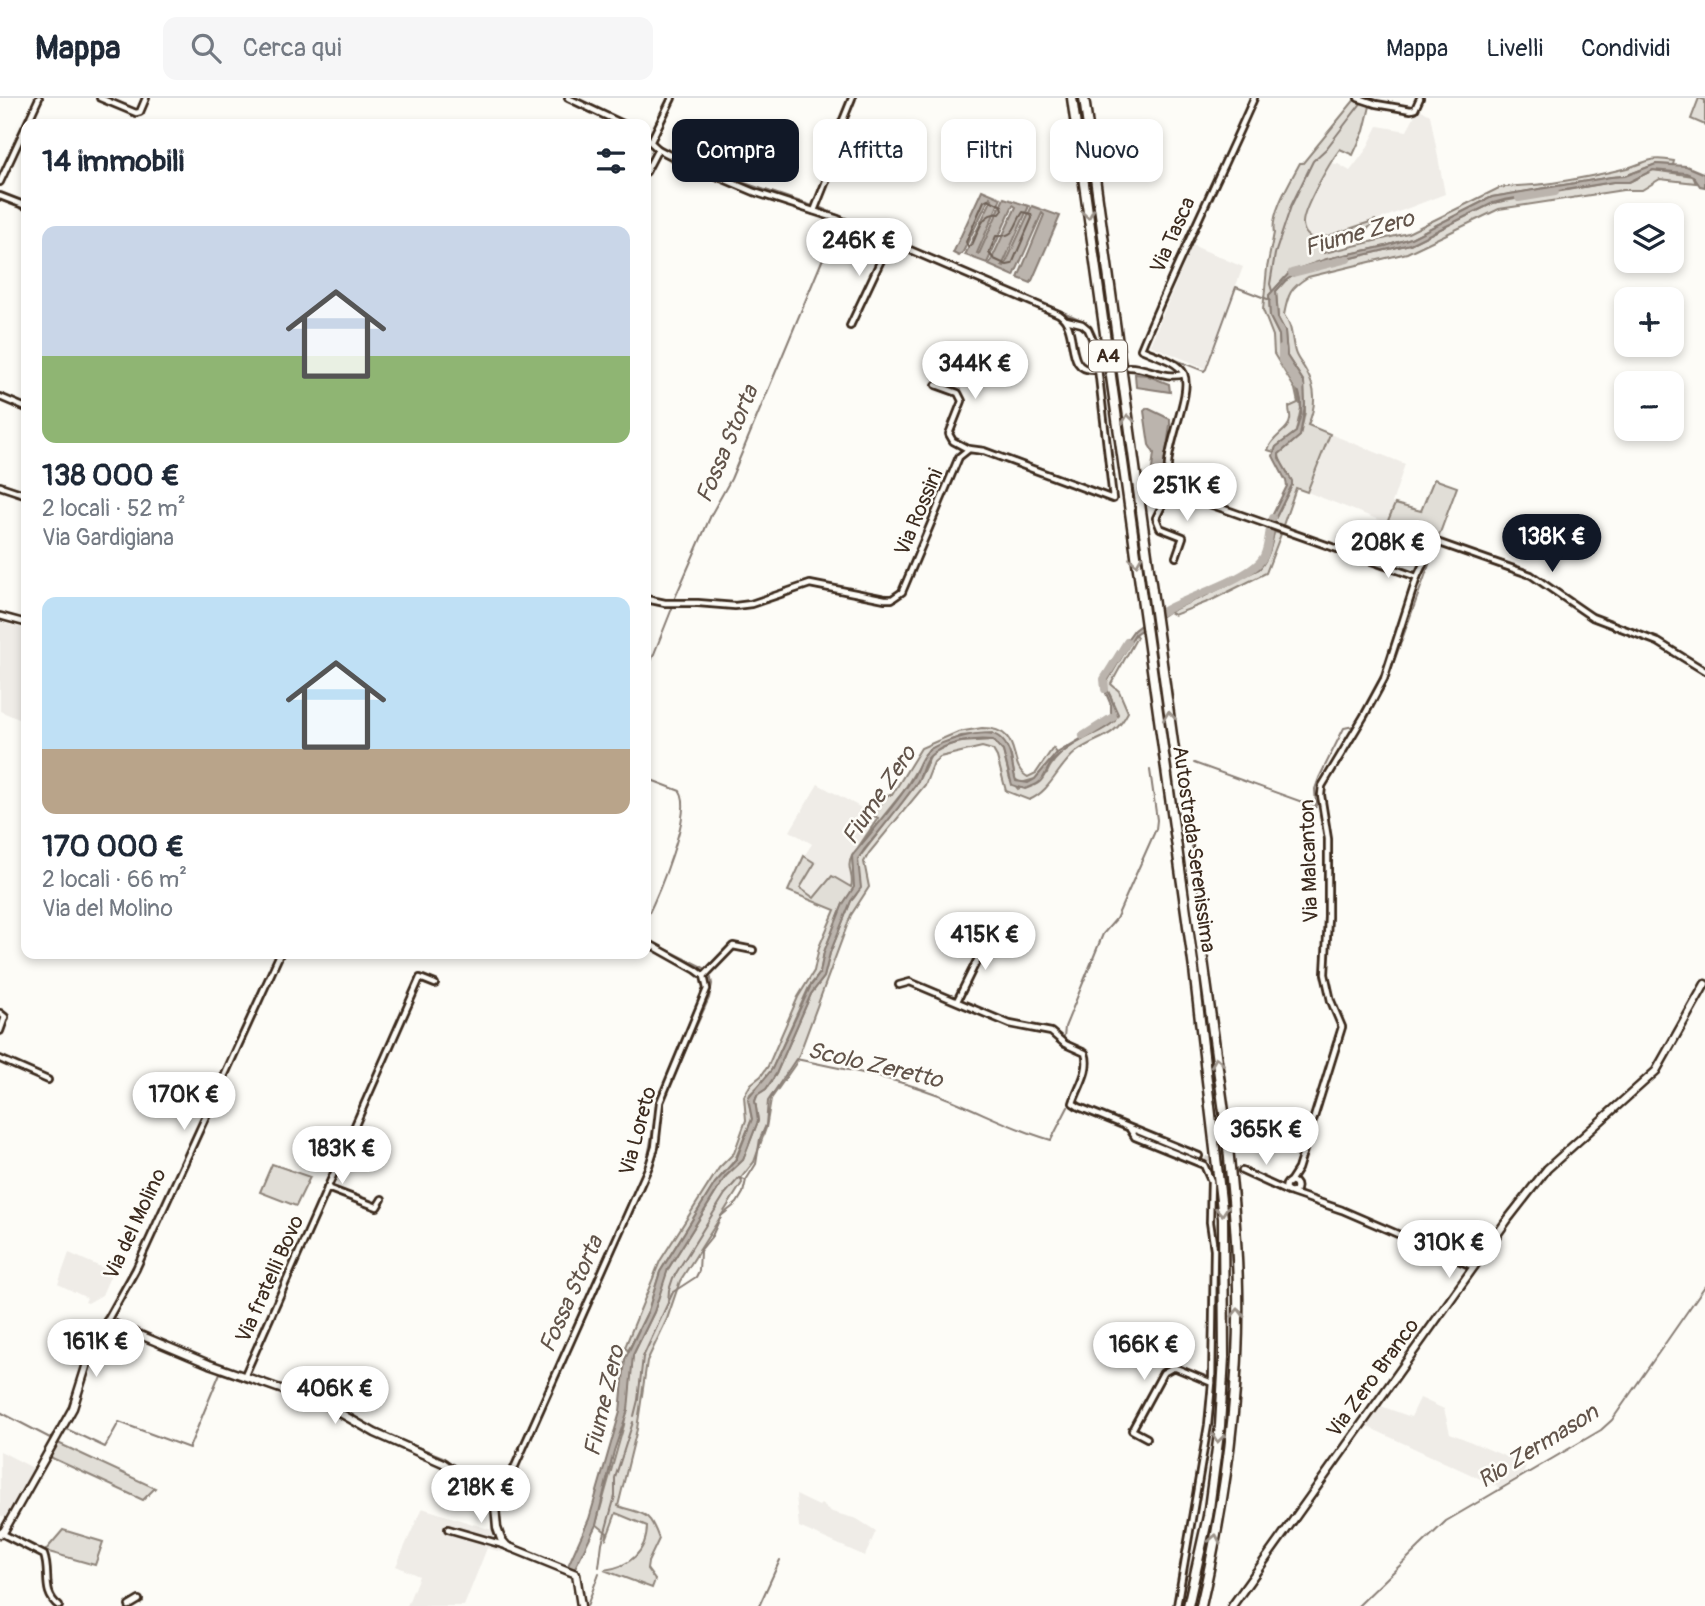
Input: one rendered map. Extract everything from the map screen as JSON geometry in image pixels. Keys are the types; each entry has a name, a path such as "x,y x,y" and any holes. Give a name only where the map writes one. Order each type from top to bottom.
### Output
{"highway":[{"name":"Autostrada Serenissima","path":"1072,98 1194,969 1223,1218 1224,1357 1220,1426 1208,1516 1188,1606"},
{"name":"Autostrada Serenissima","path":"1084,98 1225,1119 1235,1219 1238,1303 1232,1427 1220,1518 1201,1606"}],"street":[{"path":"30,119 39,98"},
{"path":"100,98 136,113 140,112 146,98"},
{"path":"568,98 612,119"},
{"path":"651,135 672,98"},
{"path":"814,211 831,171 839,130 852,98"},
{"name":"Via Tasca","path":"1184,374 1174,365 1141,349 1195,223 1254,98"},
{"path":"1361,99 1411,110 1420,98"},
{"path":"0,182 21,138"},
{"path":"651,143 658,149 754,192 814,211 890,241 1054,312 1066,320 1082,324 1092,338 1098,368 1113,499 953,442 949,434 962,401 958,393 936,384"},
{"path":"651,162 658,149"},
{"path":"0,196 21,204"},
{"path":"850,326 890,241"},
{"path":"1066,320 1076,361 1086,369 1096,370"},
{"path":"1129,367 1149,368 1172,377 1184,374 1184,392 1168,474 1172,485 1187,496 1416,578"},
{"path":"0,397 21,406"},
{"name":"Via Rossini","path":"651,600 735,606 751,604 810,584 886,599 897,596 902,592 959,457 969,449"},
{"path":"1172,485 1156,518 1160,528 1183,537 1176,557"},
{"path":"0,486 21,493"},
{"name":"Via Malcanton","path":"1288,1183 1295,1183 1342,1027 1331,1001 1325,974 1328,839 1321,790 1376,694 1390,662 1416,578 1434,541 1531,575 1592,617 1658,642 1705,671"},
{"path":"0,616 21,622"},
{"path":"957,1001 991,932"},
{"path":"651,945 704,976 733,947 753,950"},
{"name":"Via del Molino","path":"107,1321 136,1269 278,959"},
{"name":"Via Loreto","path":"495,1506 649,1166 655,1147 660,1102 705,997 707,989 704,976"},
{"name":"Via fratelli Bovo","path":"244,1377 420,978 435,984"},
{"path":"899,985 910,982 1010,1024 1051,1032 1065,1044 1085,1053 1087,1065 1073,1103 1199,1156"},
{"name":"Via Zero Branco","path":"1232,1606 1547,1169 1656,1071 1705,984"},
{"path":"0,1013 5,1017 0,1031"},
{"path":"0,1059 48,1080"},
{"path":"1130,1129 1135,1137 1196,1160 1209,1173 1214,1300 1209,1425 1177,1606"},
{"path":"1242,1171 1290,1192 1342,1210 1474,1268"},
{"path":"1280,1187 1288,1183 1290,1192"},
{"path":"1290,1192 1295,1183"},
{"path":"1295,1183 1301,1195"},
{"path":"327,1188 377,1207 382,1199"},
{"path":"59,1606 52,1600 49,1592 44,1555 1,1533 76,1402 91,1351 107,1321 208,1364 326,1405 375,1433 425,1453 485,1492 495,1506 497,1528 507,1546"},
{"path":"1147,1438 1132,1430 1163,1373 1176,1368 1212,1383"},
{"path":"448,1529 507,1546 570,1571 578,1576 581,1606"},
{"path":"129,1606 139,1600"}],"shaded area":[{"path":"1356,98 1372,98 1364,131 1353,155 1340,149 1330,164 1307,208 1303,224 1307,235 1316,240 1376,220 1361,236 1323,248 1324,253 1408,233 1499,188 1580,178 1654,159 1674,161 1673,165 1656,164 1625,176 1492,197 1411,238 1291,271 1269,295 1270,317 1279,335 1280,354 1295,378 1301,408 1296,432 1276,447 1274,452 1268,450 1270,445 1289,424 1289,407 1298,403 1295,389 1274,354 1273,336 1263,310 1275,216 1300,163 1303,163"},
{"path":"1699,98 1705,100 1705,125 1691,119"},
{"path":"1418,108 1430,115 1445,194 1362,226 1316,240 1307,236 1303,227 1304,218 1321,176 1330,163 1350,171 1366,150 1378,126 1407,131"},
{"path":"1653,170 1693,176 1696,183 1660,179 1642,190 1623,190 1499,209 1407,253 1308,277 1297,285 1289,297 1284,315 1296,355 1310,378 1314,391 1313,411 1308,425 1330,434 1307,492 1296,488 1282,528 1273,523 1292,485 1279,454 1300,436 1305,412 1304,382 1287,356 1285,331 1278,318 1276,291 1285,281 1302,270 1410,244 1493,203 1613,182 1629,182"},
{"path":"1192,245 1243,267 1205,368 1150,345"},
{"path":"1330,434 1405,464 1392,503 1395,504 1387,523 1307,492"},
{"path":"1434,479 1457,487 1437,541 1387,523 1395,504 1421,511"},
{"path":"1274,532 1281,534 1266,573 1210,601 1174,615 1169,612 1259,569 1271,547"},
{"path":"0,622 21,628 21,720 0,711"},
{"path":"1135,634 1137,637 1111,684 1119,691 1128,712 1123,721 1111,733 1076,752 1037,796 1029,800 1006,791 993,750 982,747 940,757 934,762 925,785 869,853 864,862 869,887 851,915 796,1063 771,1099 766,1128 754,1162 741,1178 742,1183 680,1281 667,1319 647,1361 637,1429 618,1506 644,1515 652,1523 659,1539 647,1569 655,1580 652,1588 604,1570 621,1566 635,1557 646,1535 647,1526 616,1513 606,1540 607,1533 596,1524 624,1425 633,1355 654,1312 668,1269 726,1176 743,1160 758,1121 755,1101 776,1074 811,994 824,977 830,953 851,901 858,891 858,859 918,782 931,754 948,745 993,740 1003,751 1010,779 1018,789 1047,773 1059,755 1115,721 1112,699 1105,685"},
{"path":"982,728 1004,734 1010,741 1021,772 1028,777 1036,773 1053,748 1057,753 1035,779 1021,783 1015,779 1011,756 992,733 961,736 928,750 903,792 857,849 878,818 872,815 888,795 892,795 921,748 958,732"},
{"path":"818,784 878,817 849,860 853,881 851,887 832,876 815,898 800,888 814,864 804,856 812,844 790,831"},
{"path":"804,856 815,863 800,888 814,898 832,876 851,887 849,864 852,856 855,887 843,904 824,952 820,973 809,987 772,1069 766,1079 750,1094 748,1099 752,1119 735,1160 715,1183 660,1272 648,1311 628,1351 625,1347 660,1261 719,1168 734,1153 746,1120 744,1096 768,1066 798,997 814,971 819,947 835,910 788,891"},
{"path":"272,1164 310,1177 296,1206 260,1192"},
{"path":"69,1253 112,1272 102,1295 88,1303 85,1302 87,1298 58,1284"},
{"path":"1420,1398 1444,1409 1450,1433 1526,1465 1523,1474 1500,1488 1364,1425 1378,1405 1411,1417"},
{"path":"58,1443 155,1488 143,1500 50,1457"},
{"path":"0,1451 35,1469 7,1518 0,1515"},
{"path":"796,1495 819,1506 821,1504 832,1512 857,1519 876,1531 865,1556 799,1527"},
{"path":"422,1508 492,1530 495,1541 504,1550 502,1552 487,1548 464,1606 407,1606 419,1576 396,1566"},
{"path":"63,1530 103,1542 95,1565 45,1551"}],"water":[{"path":"1656,164 1686,166 1705,174 1705,187 1700,186 1693,176 1686,173 1653,170 1629,182 1613,182 1504,200 1410,244 1302,270 1285,281 1276,291 1278,318 1285,331 1287,356 1304,382 1305,405 1300,436 1279,454 1292,485 1273,523 1269,522 1287,486 1273,456 1276,447 1296,432 1301,414 1301,400 1295,378 1280,354 1279,335 1270,317 1269,295 1291,271 1411,238 1492,197 1625,176"},
{"path":"982,190 1001,198 977,253 979,254 1004,198 1029,206 1002,266 1004,267 1032,206 1060,216 1031,283 1018,278 1044,215 1042,213 1014,276 989,265 1016,207 1013,205 987,263 965,255 992,199 990,197 963,252 959,256 953,253"},
{"path":"1135,374 1146,375 1169,384 1170,392 1136,387"},
{"path":"1147,408 1170,419 1164,468 1154,478 1154,453 1149,445 1144,411"},
{"path":"1269,530 1274,532 1271,547 1259,569 1201,598 1176,607 1135,634 1105,685 1118,714 1115,720 1059,756 1051,763 1040,782 1025,789 1012,785 1003,751 993,740 969,740 944,747 927,759 917,782 864,850 858,859 861,888 851,901 830,953 824,977 811,994 776,1074 766,1089 757,1095 755,1101 758,1121 743,1160 726,1176 668,1269 654,1312 633,1355 628,1410 614,1451 596,1525 574,1570 567,1568 589,1519 620,1412 625,1359 648,1311 660,1272 715,1183 736,1160 752,1119 748,1099 772,1069 810,987 820,973 824,952 843,904 854,887 852,856 891,809 914,776 925,754 942,743 974,734 993,734 1007,746 1016,781 1028,783 1035,779 1057,753 1111,718 1111,705 1102,684 1134,630 1169,607 1212,591 1258,566 1265,555"}],"waterway":[{"path":"578,100 584,102"},
{"path":"1272,291 1270,284 1275,254 1291,206 1313,161 1326,149 1362,102"},
{"path":"588,104 620,119"},
{"path":"742,182 810,205"},
{"name":"Fiume Zero","path":"1519,198 1555,192"},
{"path":"821,208 1084,321"},
{"name":"Fossa Storta","path":"674,600 712,513 731,479 824,256 834,225"},
{"name":"Fiume Zero","path":"1292,273 1347,259"},
{"path":"1148,349 1204,371 1236,287 1270,300"},
{"name":"Fiume Zero","path":"1282,349 1282,360 1300,387"},
{"name":"Fiume Zero","path":"1160,613 1246,573 1257,564 1266,552 1272,518"},
{"name":"Scolo Zeretto","path":"1379,695 1392,667 1430,562"},
{"name":"Fossa Storta","path":"651,661 673,606"},
{"name":"Fiume Zero","path":"1105,689 1104,679 1127,642"},
{"name":"Scolo Zeretto","path":"1194,763 1316,807 1315,789 1319,778 1344,728 1354,726 1373,693"},
{"name":"Fiume Zero","path":"1083,736 1113,717"},
{"name":"Scolo Zeretto","path":"1064,1037 1065,1027 1103,934 1116,919 1156,829 1150,770"},
{"name":"Fossa Storta","path":"651,780 680,791 683,801 678,834 651,908"},
{"name":"Fossa Storta","path":"651,942 704,968"},
{"name":"Fossa Storta","path":"375,1430 443,1457 497,1498 647,1162 660,1091 669,1087 709,998 712,984 710,974"},
{"name":"Scolo Zeretto","path":"634,1416 643,1357 673,1292 696,1277 700,1251 712,1236 721,1216 737,1203 743,1193 746,1180 756,1164 760,1139 766,1125 768,1101 796,1059 919,1088 1051,1140 1068,1107"},
{"path":"668,1303 673,1278 725,1194 739,1178 745,1180"},
{"name":"Rio Zermason","path":"1358,1606 1446,1521 1601,1430 1612,1420 1705,1286"},
{"name":"Fossa Storta","path":"0,1412 50,1438 60,1426 105,1447 119,1422 189,1448 220,1373 320,1406 373,1435"},
{"name":"Scolo Zeretto","path":"599,1567 602,1543 615,1496 615,1478 633,1422"},
{"path":"759,1606 780,1560"},
{"name":"Scolo Zeretto","path":"587,1606 599,1573"}],"tunnel":[{"path":"1199,1156 1242,1171"}]}
